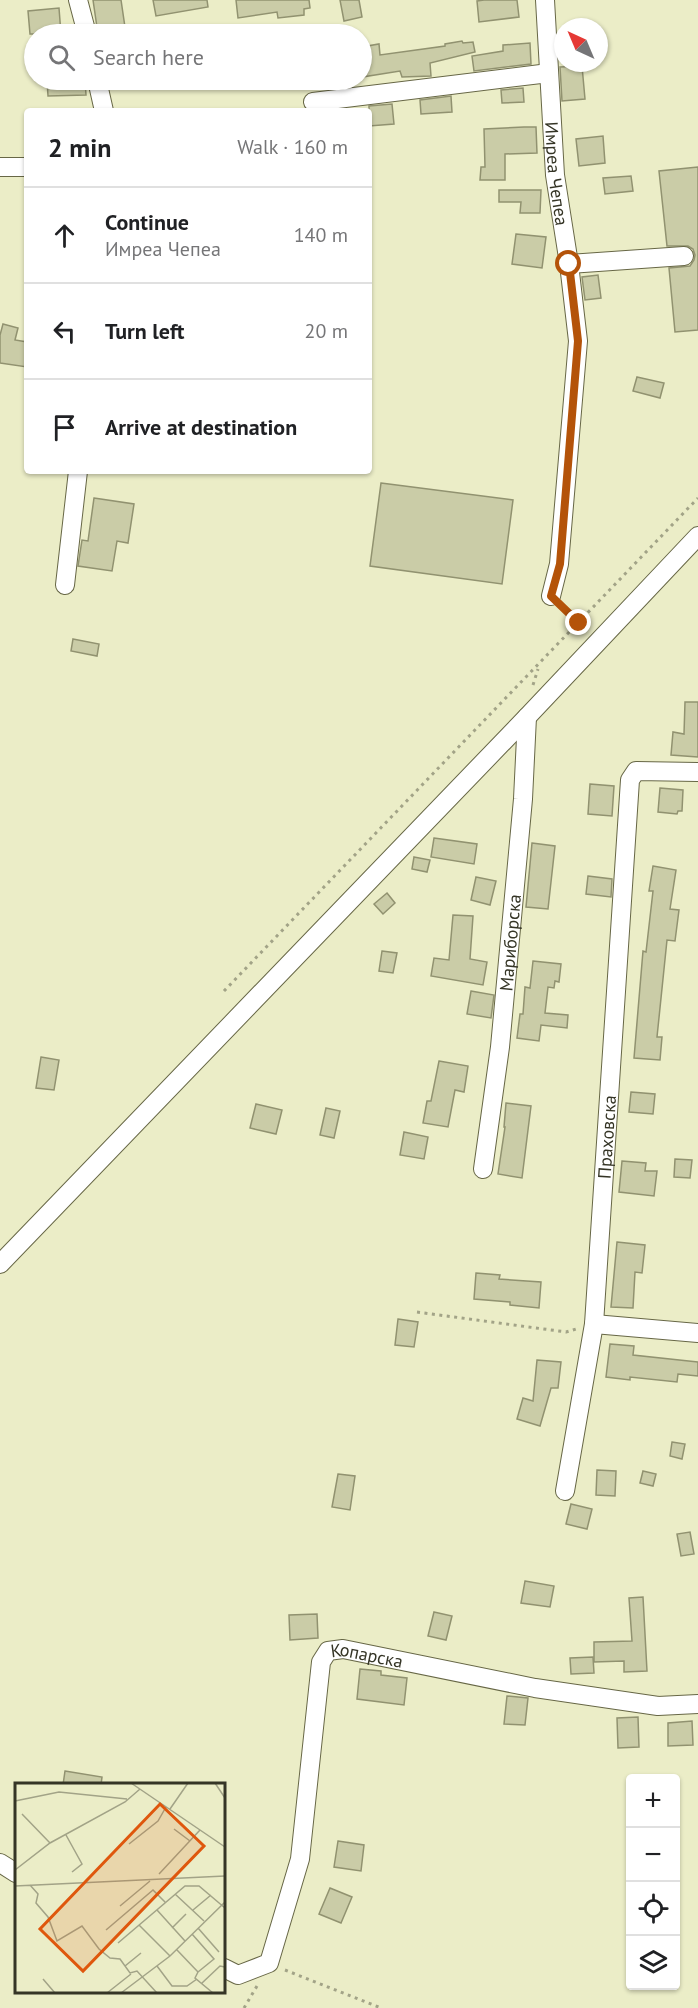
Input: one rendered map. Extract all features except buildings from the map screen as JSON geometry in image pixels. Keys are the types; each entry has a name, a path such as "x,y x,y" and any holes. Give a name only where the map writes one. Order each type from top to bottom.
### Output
{"street":[{"path":"78,0 84,24"},
{"name":"Имреа Чепеа","path":"545,0 555,175 578,341 560,564 551,596"},
{"path":"313,102 549,73"},
{"path":"99,90 103,108"},
{"path":"0,167 24,167"},
{"path":"569,264 684,256"},
{"path":"65,585 78,474"},
{"path":"0,1264 527,717 698,536"},
{"name":"Мариборска","path":"483,1169 501,1035 523,799 527,717"},
{"name":"Праховска","path":"566,1491 594,1324 630,780 636,771 698,772"},
{"path":"594,1324 698,1333"},
{"name":"Копарска","path":"269,1963 300,1859 321,1662 328,1651 343,1649 535,1688 658,1706 698,1704"},
{"path":"0,1863 15,1872"},
{"path":"225,1968 238,1975 269,1963"}],"path":[{"path":"224,991 698,498"},
{"path":"551,596 579,623"},
{"path":"417,1312 566,1332 594,1324"},
{"path":"269,1963 381,2008"}],"route":[{"path":"569,264 578,341 560,564 551,596 579,623"}]}
